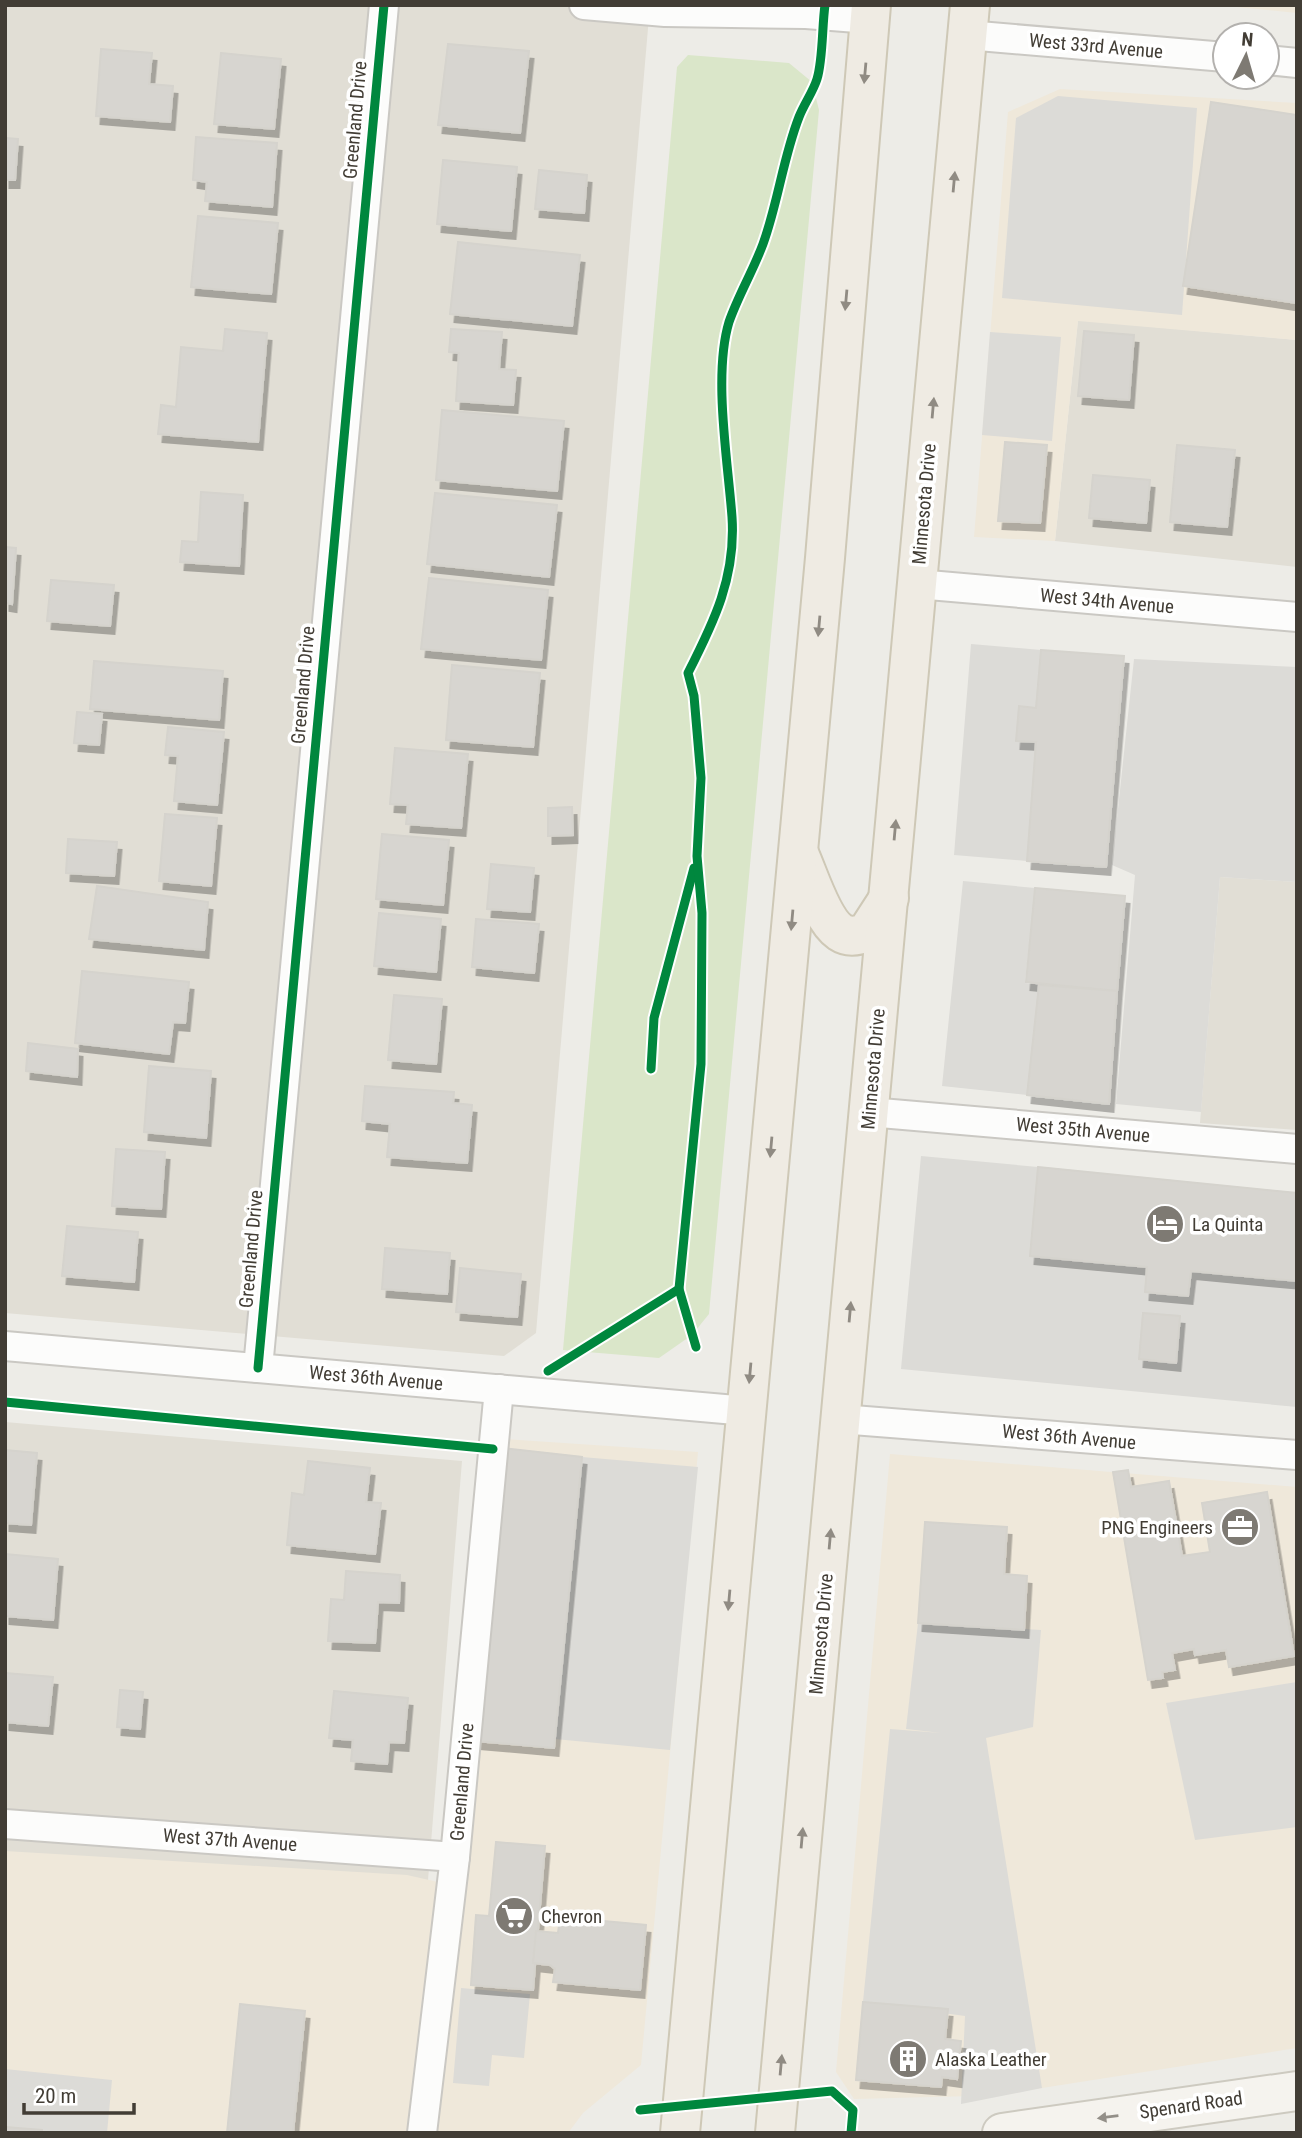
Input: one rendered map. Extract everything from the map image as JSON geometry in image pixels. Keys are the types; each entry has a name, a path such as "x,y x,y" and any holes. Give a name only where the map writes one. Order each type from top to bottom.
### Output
{"main road":[{"path":"680,2133 798,852 870,12"},
{"name":"Minnesota Drive","path":"775,2133 969,20"},
{"path":"798,852 825,913 839,931 848,936 867,932 889,898"},
{"name":"Spenard Road","path":"1002,2133 1297,2091"}],"street":[{"name":"Greenland Drive","path":"258,1368 384,5"},
{"path":"584,5 665,12 870,12"},
{"name":"West 33rd Avenue","path":"969,20 1211,55"},
{"name":"West 34th Avenue","path":"917,584 1297,617"},
{"name":"West 35th Avenue","path":"869,1112 1297,1149"},
{"name":"West 36th Avenue","path":"5,1346 747,1411"},
{"name":"Greenland Drive","path":"422,2133 455,1857 499,1389"},
{"name":"West 36th Avenue","path":"840,1419 1297,1455"},
{"name":"West 37th Avenue","path":"5,1824 455,1857"}],"shaded area":[{"path":"5,5 650,5 536,1333 504,1356 5,1313"},
{"path":"1216,5 1297,5 1297,13"},
{"path":"1060,89 1297,103 1297,340 1078,321 1055,541 974,537 1008,112"},
{"path":"1058,96 1197,108 1182,315 1002,298 1016,118"},
{"path":"1078,320 1297,340 1297,567 1055,541"},
{"path":"990,332 1061,337 1052,441 982,435"},
{"path":"971,644 1041,650 1036,708 1019,707 1036,742 1027,861 954,855"},
{"path":"1134,659 1297,667 1297,882 1220,877 1201,1112 1116,1104 1135,875 1112,865"},
{"path":"1220,877 1297,882 1297,1130 1200,1123"},
{"path":"963,881 1035,888 1025,983 1039,985 1027,1095 942,1086"},
{"path":"921,1156 1038,1167 1147,1267 1145,1292 1191,1271 1297,1281 1297,1407 901,1369"},
{"path":"5,1422 462,1461 428,1880 5,1852"},
{"path":"503,1439 698,1452 641,2065 583,2113 568,2133 5,2133 5,1851 407,1875 460,1887"},
{"path":"890,1454 1297,1487 1297,2048 974,2096 854,2099 836,2072"},
{"path":"582,1457 698,1467 670,1750 555,1739"},
{"path":"918,1623 1041,1630 1033,1727 986,1738 1042,2088 961,2104 965,2016 863,2002 890,1729 941,1733 906,1729"},
{"path":"1297,1682 1297,1827 1195,1840 1166,1703"},
{"path":"461,1988 530,1994 524,2058 492,2055 489,2086 453,2083"},
{"path":"5,2069 112,2080 107,2133 42,2133 42,2130 5,2127"}],"green space":[{"path":"688,55 789,63 812,82 819,110 709,1314 692,1335 659,1358 563,1350 677,67"}],"building":[{"path":"448,44 529,51 520,133 438,125"},
{"path":"101,49 152,53 149,84 173,86 170,122 96,116"},
{"path":"221,53 281,59 274,129 214,124"},
{"path":"1211,102 1297,115 1297,303 1183,286"},
{"path":"196,137 277,143 272,207 205,201 207,182 193,180"},
{"path":"5,138 18,139 15,180 5,180"},
{"path":"443,160 517,167 511,231 437,224"},
{"path":"539,170 587,175 584,213 535,209"},
{"path":"198,216 278,223 271,294 191,287"},
{"path":"458,242 580,255 572,326 450,314"},
{"path":"225,329 267,333 258,442 158,434 161,405 176,407 181,347 223,351"},
{"path":"451,329 502,332 499,369 516,370 513,405 456,401 459,353 449,352"},
{"path":"1084,331 1134,335 1129,400 1078,396"},
{"path":"442,410 564,421 557,491 436,480"},
{"path":"1005,442 1047,445 1040,523 998,521"},
{"path":"1177,445 1235,450 1227,527 1170,522"},
{"path":"1093,475 1150,480 1146,523 1089,518"},
{"path":"201,492 243,495 239,566 180,562 182,541 198,542"},
{"path":"435,493 557,505 549,577 427,564"},
{"path":"5,547 16,548 12,604 5,603"},
{"path":"429,578 548,590 541,660 421,649"},
{"path":"51,580 114,585 110,626 47,621"},
{"path":"1041,650 1124,656 1106,867 1027,861 1036,742 1016,741 1019,706 1036,708"},
{"path":"94,661 223,671 219,720 90,709"},
{"path":"452,665 540,673 533,747 446,740"},
{"path":"77,712 102,714 99,745 74,743"},
{"path":"168,727 224,732 217,805 174,801 178,756 165,755"},
{"path":"395,748 468,754 461,828 406,824 408,805 390,804"},
{"path":"572,807 573,835 548,836 548,808"},
{"path":"165,814 217,818 211,886 159,881"},
{"path":"382,834 449,840 443,905 376,899"},
{"path":"68,839 117,842 114,876 66,873"},
{"path":"491,864 534,868 530,912 487,909"},
{"path":"97,886 208,902 204,950 89,939"},
{"path":"1035,888 1125,896 1117,991 1026,982"},
{"path":"379,913 441,919 436,972 374,966"},
{"path":"476,919 539,924 534,973 472,967"},
{"path":"82,971 189,982 185,1023 173,1022 169,1054 75,1043"},
{"path":"1039,985 1117,991 1109,1104 1027,1095"},
{"path":"394,995 442,999 436,1064 388,1060"},
{"path":"28,1043 78,1049 77,1077 26,1071"},
{"path":"149,1066 211,1071 206,1138 144,1132"},
{"path":"365,1086 454,1092 453,1103 472,1105 467,1163 387,1157 390,1124 362,1121"},
{"path":"116,1149 165,1152 161,1209 112,1206"},
{"name":"La Quinta","path":"1038,1167 1297,1193 1297,1281 1191,1271 1188,1296 1145,1292 1147,1267 1030,1256"},
{"path":"67,1226 138,1232 134,1282 62,1276"},
{"path":"385,1248 450,1253 447,1294 382,1289"},
{"path":"460,1268 521,1274 517,1317 456,1312"},
{"path":"1143,1313 1180,1316 1176,1363 1139,1359"},
{"path":"502,1448 582,1457 554,1748 476,1741"},
{"path":"5,1450 37,1453 31,1525 5,1523"},
{"path":"308,1461 370,1468 366,1502 381,1503 375,1554 287,1545 292,1493 304,1495"},
{"path":"1128,1470 1131,1487 1169,1481 1182,1556 1210,1552 1202,1503 1267,1492 1294,1656 1229,1667 1226,1650 1195,1655 1194,1649 1172,1653 1175,1670 1162,1672 1163,1678 1148,1680 1113,1472"},
{"path":"925,1522 1007,1527 1004,1574 1027,1576 1024,1630 918,1623"},
{"path":"5,1554 58,1559 53,1620 5,1616"},
{"path":"346,1571 400,1575 399,1603 378,1602 375,1643 328,1641 331,1599 344,1600"},
{"path":"5,1673 53,1677 48,1726 5,1722"},
{"path":"120,1690 143,1692 140,1729 117,1727"},
{"path":"334,1691 408,1698 404,1743 389,1742 387,1764 351,1761 353,1740 329,1738"},
{"name":"Chevron","path":"496,1842 545,1846 533,1990 471,1985 476,1915 489,1916"},
{"name":"Chevron","path":"560,1917 646,1925 640,1990 553,1982 555,1969 550,1965 533,1963 536,1931 558,1933"},
{"name":"Alaska Leather","path":"863,2002 948,2009 945,2039 961,2041 957,2079 942,2077 941,2087 856,2080"},
{"path":"240,2004 305,2011 293,2133 227,2133"},
{"path":"5,2127 42,2130 42,2133 5,2133"}],"cycle path":[{"path":"258,1368 384,5"},
{"path":"696,1347 679,1289 701,1064 702,913 697,856 701,778 694,696 688,673 714,617 727,579 730,560 732,517 722,392 724,343 729,322 768,228 793,133 817,79 825,5"},
{"path":"651,1069 654,1018 694,868"},
{"path":"548,1371 679,1289"},
{"path":"5,1402 493,1449"},
{"path":"640,2110 832,2091 853,2110 851,2133"}],"place":[{"name":"La Quinta","path":"1165,1224"},
{"name":"PNG Engineers","path":"1240,1527"},
{"name":"Chevron","path":"514,1916"},
{"name":"Alaska Leather","path":"908,2059"}]}
